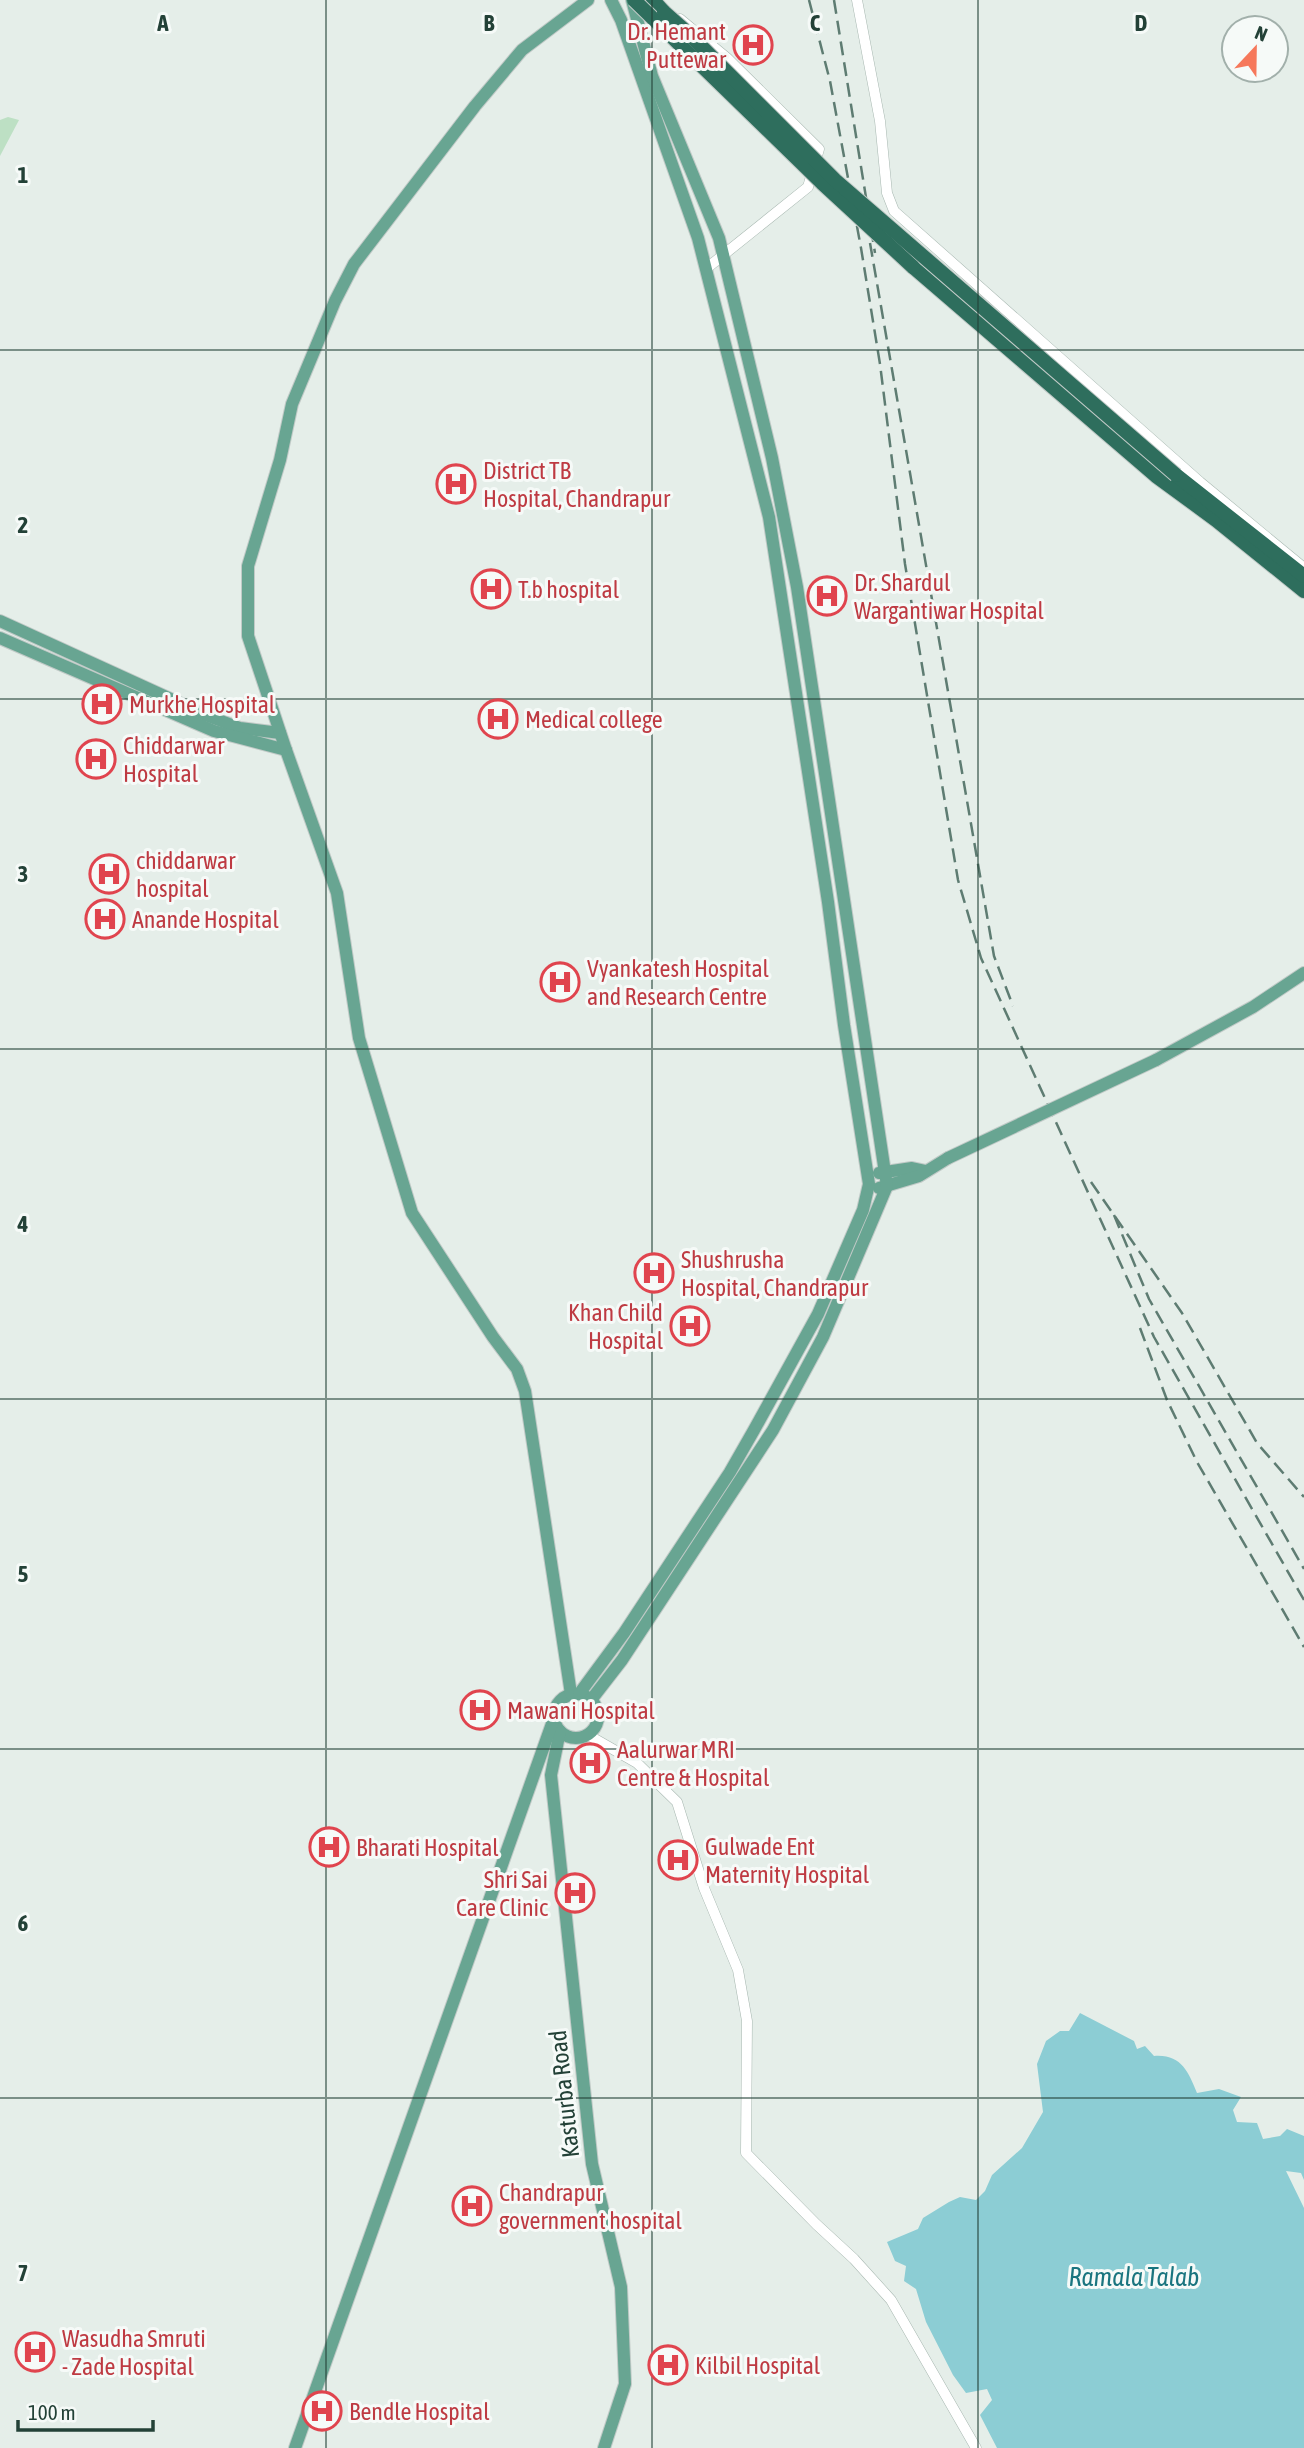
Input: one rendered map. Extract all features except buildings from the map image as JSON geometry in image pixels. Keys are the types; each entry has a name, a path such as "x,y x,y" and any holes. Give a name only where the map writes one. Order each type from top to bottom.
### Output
{"highway":[{"path":"633,0 913,267 1156,476 1304,591"},
{"path":"657,4 835,180 1175,475 1304,576"}],"main road":[{"path":"554,1718 560,1731 573,1738 588,1735 597,1725 598,1718 596,1705 581,1696 525,1391 517,1369 412,1213 359,1038 337,893 248,636 248,566 279,460 292,404 335,301 354,264 475,106 522,50 588,0"},
{"path":"581,1696 735,1464 809,1333 869,1191 869,1175 844,1025 828,902 769,517 707,268 621,20 611,0"},
{"path":"295,2448 559,1702 581,1696 622,1660 773,1430 823,1337 887,1186 797,587 772,458 719,238 652,76 633,0"},
{"path":"719,317 738,313"},
{"path":"0,621 208,716 240,727 280,733"},
{"path":"789,638 803,635"},
{"path":"0,638 215,731 286,750"},
{"path":"869,1191 926,1171 948,1158 1156,1060 1253,1007 1304,974"},
{"path":"1275,992 1304,984"},
{"path":"844,1025 862,1021"},
{"path":"869,1175 912,1168 926,1171"},
{"name":"Kasturba Road","path":"560,1731 551,1775 592,2164 621,2287 625,2384 604,2448"}],"street":[{"path":"857,0 880,121 887,193 894,211 1200,482 1304,568"},
{"path":"657,4 696,30 819,149 808,187 707,268"},
{"path":"588,1735 638,1763 677,1802 704,1888 737,1966 747,2021 746,2153 854,2259 891,2300 976,2448"}],"green space":[{"path":"8,117 19,120 0,156 0,120"}],"water":[{"name":"Ramala Talab","path":"1080,2013 1134,2041 1137,2049 1145,2046 1154,2056 1177,2061 1187,2071 1197,2093 1219,2089 1241,2097 1233,2110 1237,2122 1257,2123 1263,2139 1280,2136 1287,2129 1304,2136 1304,2180 1301,2173 1286,2171 1304,2208 1304,2448 997,2448 980,2415 992,2400 987,2389 966,2393 953,2375 926,2322 916,2289 904,2281 906,2266 895,2261 887,2242 918,2229 923,2218 949,2202 960,2197 976,2200 985,2191 992,2175 1022,2148 1043,2112 1037,2064 1046,2041 1060,2031 1069,2031"}],"railway":[{"path":"809,0 830,81 861,248 880,364 905,564 958,880 981,958 1154,1337 1304,1600"},
{"path":"834,0 875,253"},
{"path":"870,243 994,956 1013,1006"},
{"path":"1091,1182 1182,1313 1257,1443 1304,1497"},
{"path":"1114,1215 1149,1299 1304,1569"},
{"path":"1140,1328 1167,1400 1197,1462 1304,1647"}],"place":[{"name":"Dr. Hemant Puttewar","path":"753,45"},
{"name":"District TB Hospital, Chandrapur","path":"456,484"},
{"name":"T.b hospital","path":"491,589"},
{"name":"Dr. Shardul Wargantiwar Hospital","path":"827,596"},
{"name":"Murkhe Hospital","path":"102,704"},
{"name":"Medical college","path":"498,719"},
{"name":"Chiddarwar Hospital","path":"96,759"},
{"name":"chiddarwar hospital","path":"109,874"},
{"name":"Anande Hospital","path":"105,919"},
{"name":"Vyankatesh Hospital and Research Centre","path":"560,982"},
{"name":"Shushrusha Hospital, Chandrapur","path":"654,1273"},
{"name":"Khan Child Hospital","path":"690,1326"},
{"name":"Mawani Hospital","path":"480,1710"},
{"name":"Aalurwar MRI Centre & Hospital","path":"590,1763"},
{"name":"Bharati Hospital","path":"329,1847"},
{"name":"Gulwade Ent Maternity Hospital","path":"678,1860"},
{"name":"Shri Sai Care Clinic","path":"575,1893"},
{"name":"Chandrapur government hospital","path":"472,2206"},
{"name":"Wasudha Smruti - Zade Hospital","path":"35,2352"},
{"name":"Kilbil Hospital","path":"668,2365"},
{"name":"Bendle Hospital","path":"322,2411"}]}
